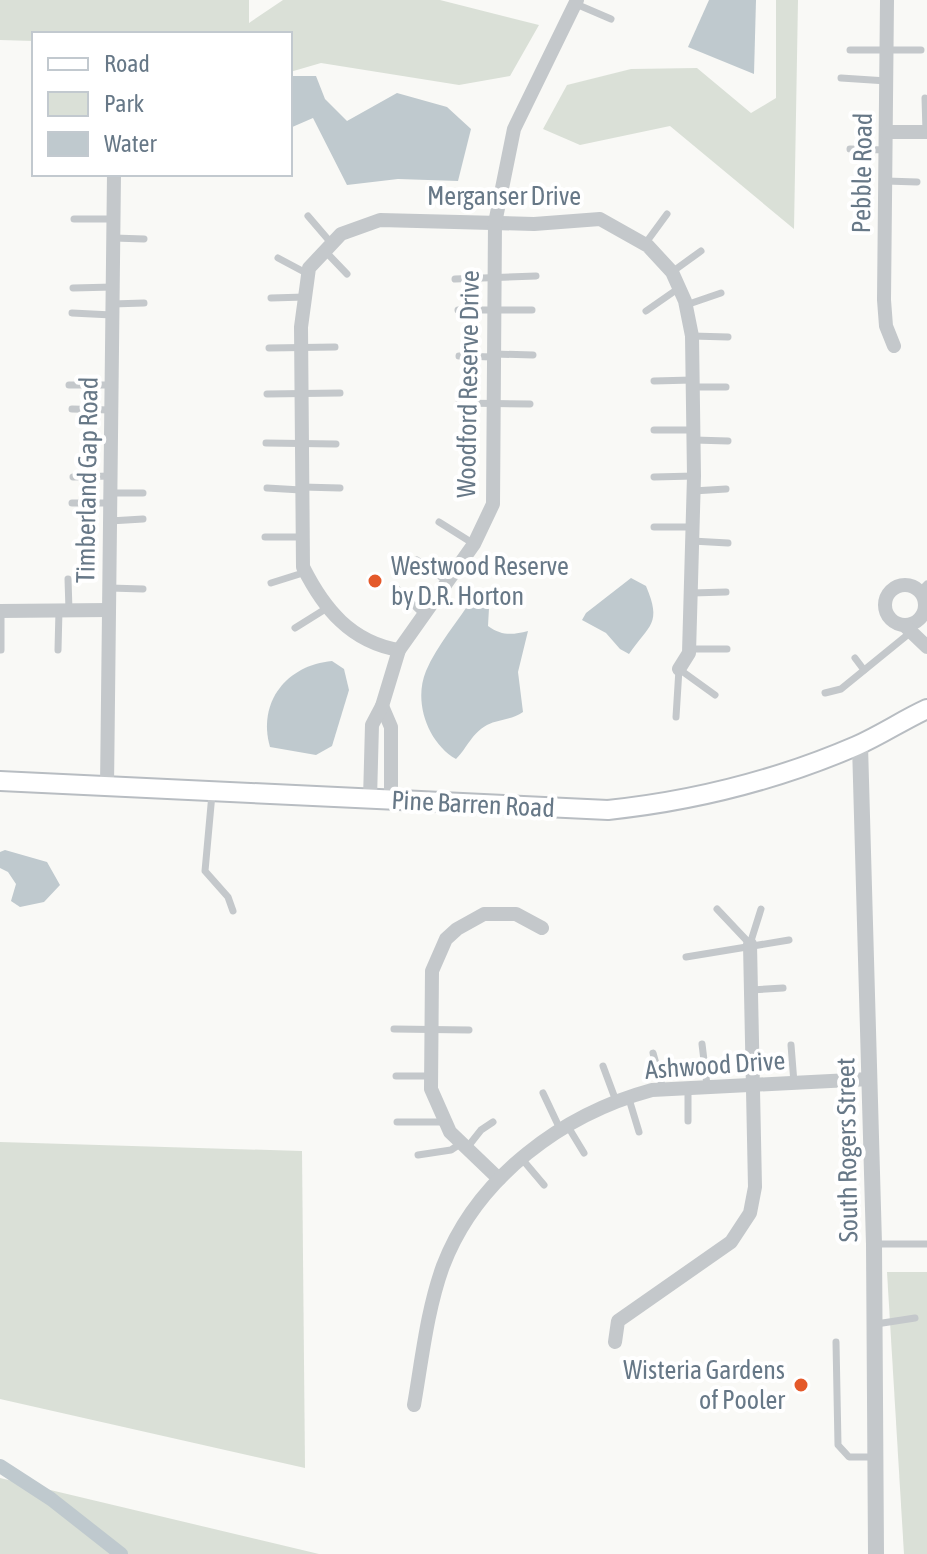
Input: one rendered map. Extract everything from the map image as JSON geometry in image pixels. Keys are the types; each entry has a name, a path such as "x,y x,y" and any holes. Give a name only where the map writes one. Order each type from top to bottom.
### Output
{"main road":[{"name":"Pine Barren Road","path":"0,781 608,810 672,803 766,779 860,745 927,709"}],"street":[{"name":"Pebble Road","path":"887,0 884,300 886,326 894,346"},
{"name":"Woodford Reserve Drive","path":"370,799 372,725 382,706 399,650 445,580 474,544 493,504 495,223 514,129 576,2"},
{"path":"887,132 926,132"},
{"name":"Timberland Gap Road","path":"107,787 114,176"},
{"name":"Merganser Drive","path":"399,650 378,646 341,624 327,608 306,572 301,543 301,347 309,268 341,234 380,220 495,223 600,219 645,245 672,272 686,305 692,336 693,483 689,649 679,669"},
{"path":"909,628 919,620 925,599 906,585 892,590 887,596 886,612 890,619 909,628 927,647"},
{"path":"0,611 109,610"},
{"path":"382,706 391,727 391,800"},
{"name":"South Rogers Street","path":"860,745 874,1244 876,1554"},
{"path":"499,1179 463,1147 445,1122 431,1089 432,971 437,955 457,929 484,914 516,914 542,928"},
{"path":"615,1342 618,1321 731,1242 750,1213 755,1187 750,944"},
{"name":"Ashwood Drive","path":"414,1405 429,1318 443,1266 462,1231 499,1179 564,1127 622,1099 663,1089 870,1079"}],"lane":[{"path":"576,2 611,19"},
{"path":"850,50 921,50"},
{"path":"841,78 887,81"},
{"path":"925,98 926,132"},
{"path":"850,149 886,150"},
{"path":"886,181 917,182"},
{"path":"645,245 667,214"},
{"path":"308,216 347,274"},
{"path":"74,219 113,219"},
{"path":"113,238 144,239"},
{"path":"672,272 701,251"},
{"path":"278,258 308,274"},
{"path":"455,279 536,276"},
{"path":"73,288 113,287"},
{"path":"646,311 679,288"},
{"path":"686,305 721,293"},
{"path":"271,298 305,297"},
{"path":"72,313 112,310 144,303"},
{"path":"458,310 532,310"},
{"path":"692,336 728,337"},
{"path":"269,348 335,347"},
{"path":"459,356 533,355"},
{"path":"654,381 726,387"},
{"path":"69,385 112,385"},
{"path":"267,394 340,393"},
{"path":"459,403 530,404"},
{"path":"72,409 111,410"},
{"path":"654,430 728,441"},
{"path":"266,443 336,444"},
{"path":"73,477 111,476"},
{"path":"654,477 726,489"},
{"path":"267,488 340,488"},
{"path":"72,503 143,493"},
{"path":"110,521 143,519"},
{"path":"439,522 474,544"},
{"path":"654,527 728,543"},
{"path":"265,537 301,543"},
{"path":"417,560 445,580"},
{"path":"271,583 306,572"},
{"path":"58,650 68,579"},
{"path":"394,586 424,615"},
{"path":"110,588 143,589"},
{"path":"690,593 726,592"},
{"path":"295,628 327,608"},
{"path":"0,611 1,650"},
{"path":"825,693 841,689 909,628"},
{"path":"689,649 727,649"},
{"path":"855,658 864,670"},
{"path":"679,669 715,695"},
{"path":"676,717 679,669"},
{"path":"212,792 205,871 228,897 233,911"},
{"path":"717,909 750,944"},
{"path":"750,944 761,909"},
{"path":"686,957 719,953 750,944 789,940"},
{"path":"751,990 783,988"},
{"path":"394,1029 469,1030"},
{"path":"702,1044 707,1085"},
{"path":"791,1045 794,1084"},
{"path":"653,1053 663,1089"},
{"path":"603,1066 639,1132"},
{"path":"396,1076 431,1076"},
{"path":"688,1086 688,1121"},
{"path":"543,1093 584,1153"},
{"path":"397,1122 445,1122"},
{"path":"418,1155 463,1147 493,1122"},
{"path":"522,1158 544,1185"},
{"path":"874,1244 927,1244"},
{"path":"874,1325 915,1318"},
{"path":"836,1342 838,1445 849,1457 874,1457"}],"green space":[{"path":"0,0 249,0 249,23 283,0 440,0 539,25 510,76 459,85 321,63 292,71 292,32 32,32 32,41 0,40"},
{"path":"776,0 798,0 794,229 670,126 580,145 543,129 567,85 631,69 697,68 751,113 776,98"},
{"path":"0,1142 302,1151 305,1468 0,1399"},
{"path":"887,1272 927,1272 927,1554 904,1554"},
{"path":"0,1478 319,1554 0,1554"}],"water":[{"path":"709,0 756,0 754,74 688,47"},
{"path":"292,76 316,76 325,99 347,121 397,93 447,107 471,129 458,181 398,179 347,185 313,118 292,127"},
{"path":"631,578 646,586 653,616 648,629 629,654 606,633 582,620 586,613"},
{"path":"474,596 485,598 489,608 488,626 507,634 528,631 518,672 523,712 482,729 456,759 438,743 426,721 422,708 422,683 436,652"},
{"path":"332,661 344,669 349,690 332,746 316,755 270,747 268,715 279,689 302,670"},
{"path":"5,850 47,862 60,885 44,902 20,907 11,901 16,884 8,872 0,868 0,852"}],"waterway":[{"path":"0,1466 51,1499 121,1554"}],"place":[{"name":"Westwood Reserve by D.R. Horton","path":"375,581"},
{"name":"Wisteria Gardens of Pooler","path":"801,1385"}]}
